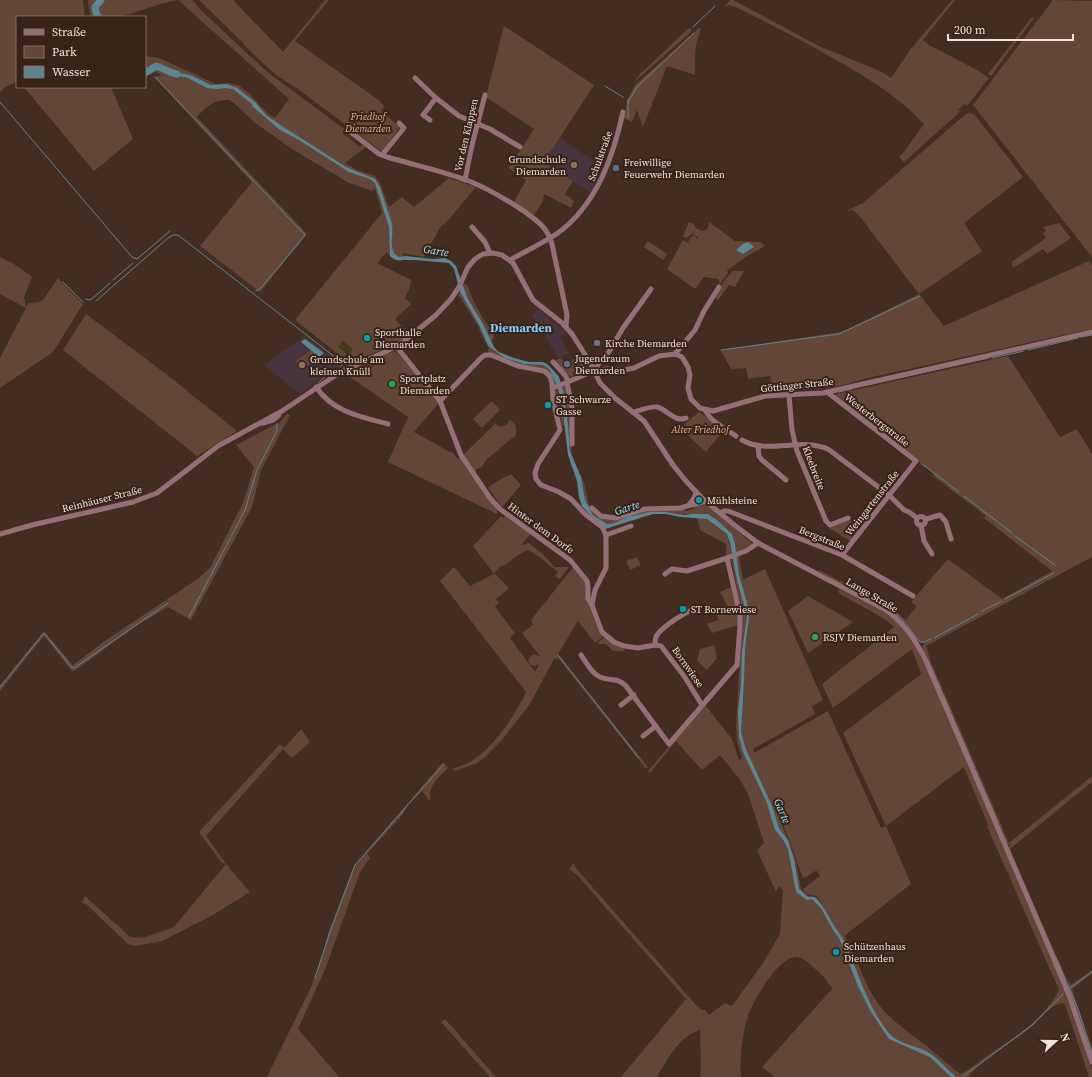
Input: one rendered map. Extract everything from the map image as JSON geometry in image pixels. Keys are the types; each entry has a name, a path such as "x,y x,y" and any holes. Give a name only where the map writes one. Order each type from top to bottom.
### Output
{"street":[{"path":"415,78 436,98 459,116 490,129 520,147"},
{"name":"Vor den Klappen","path":"465,180 472,145 485,95"},
{"path":"430,120 423,115 436,98"},
{"name":"Schulstraße","path":"510,260 550,238 565,227 596,191 613,150 623,112"},
{"path":"382,155 404,128 399,123"},
{"path":"348,130 382,155 481,186 528,214 540,224 550,238 567,315 566,327"},
{"path":"472,227 481,237 490,253 499,253 510,260 516,267 533,300 566,327"},
{"name":"Reinhäuser Straße","path":"0,534 144,499 165,487 218,446 259,424 275,419 282,411 351,366 396,346 436,315 457,292 468,267 475,259 483,254 490,253"},
{"path":"675,354 695,330 704,311 719,287"},
{"path":"594,371 601,360 607,355 623,328 651,289"},
{"name":"Lange Straße","path":"566,327 575,338 597,379 604,388 634,412 648,426 673,465 696,492 706,501 758,543 890,613 902,624 913,638 926,661 1070,998 1092,1062"},
{"name":"Göttinger Straße","path":"705,410 719,410 765,396 827,392 1092,332"},
{"name":"Hinter dem Dorfe","path":"396,346 440,401 461,455 490,498 500,508 570,560 587,581 588,599 592,605"},
{"path":"554,387 594,371 607,369 625,370 634,368 659,356 675,354 682,358 688,367 690,375 688,388 691,399 700,408 705,410 717,423 736,436"},
{"path":"440,401 481,358 487,355 518,366 545,371 551,378 554,387 553,400 560,430 538,464 535,473 536,479 541,486 559,492 571,499 586,515 602,527 606,535 606,565 595,592 592,605 602,632 614,642 624,646 641,648 655,645 656,637 659,633 683,614 696,608"},
{"path":"553,362 565,375 572,408 572,444"},
{"path":"316,388 325,398 340,409 388,424"},
{"name":"Westerbergstraße","path":"827,392 916,461"},
{"name":"Kleebreite","path":"789,395 789,414 795,444 826,521 830,525 848,518"},
{"path":"634,412 655,407 677,419 682,420 686,418"},
{"path":"742,440 748,444 758,446 811,444 828,449 889,495 904,510 917,518 917,523 921,526 924,541 932,554"},
{"path":"758,446 759,456 762,460 786,480"},
{"name":"Weingartenstraße","path":"842,555 916,461"},
{"path":"689,506 696,492"},
{"path":"592,508 601,516 615,518 645,509 680,508 706,501"},
{"name":"Bergstraße","path":"720,513 724,510 728,511 842,555 914,596"},
{"path":"917,518 922,516 926,519 940,515 946,522 951,539"},
{"path":"921,526 924,524 926,519"},
{"path":"606,535 631,526"},
{"path":"665,574 672,569 687,571 739,554 758,543"},
{"path":"582,656 597,675 603,678 619,680 634,695 669,744 737,665 740,615 730,557"},
{"name":"Bornwiese","path":"655,645 661,646 665,650 687,680 702,705"},
{"path":"621,705 634,695"},
{"path":"643,736 656,726"}],"shaded area":[{"name":"Grundschule Diemarden","path":"560,138 604,168 591,193 544,162"},
{"path":"539,309 551,321 566,332 560,337 569,353 559,359 532,316"},
{"name":"Grundschule am kleinen Knüll","path":"305,336 338,361 341,365 300,394 264,365"}],"green space":[{"path":"0,0 83,0 85,16 16,16 16,82 0,92"},
{"path":"88,0 178,0 123,16 90,16"},
{"path":"178,0 192,0 266,71 347,131 345,135 360,147 364,144 366,147 345,163 357,170 375,176 380,183 389,207 402,197 414,207 449,178 476,187 444,225 442,224 424,257 403,253 402,261 399,261 393,259 387,252 377,263 411,280 410,287 405,298 411,304 395,319 409,334 381,350 351,362 347,361 295,320 382,213 375,188 372,191 349,183 292,149 254,122 229,100 215,102 204,110 197,117 307,234 260,292 200,246 252,182 154,77 162,75 155,72 146,76 146,56 159,58 216,84 228,83 238,85 250,94 268,114 275,118 289,99"},
{"name":"Friedhof Diemarden","path":"199,0 233,0 283,52 325,0 329,0 295,41 380,101 384,106 381,111 400,127 382,152 298,89 276,75"},
{"path":"730,0 733,0 819,46 880,71 891,78 910,50 952,0 955,0 923,40 929,45 979,71 989,78 967,106 965,104 958,110 961,111 904,162 899,157 924,124 916,116 880,87 836,60 736,7 728,5 724,7"},
{"path":"1053,0 1092,1 1092,257 973,105"},
{"path":"1032,17 1034,18 991,76 988,74"},
{"path":"504,26 594,85 544,162 573,181 565,194 574,201 571,208 544,194 543,201 534,215 514,202 526,180 509,168 534,129 486,97"},
{"path":"689,28 691,29 691,32 633,83 641,73"},
{"path":"699,28 701,29 696,46 695,75 667,66 643,127 637,110 632,122 624,118 628,98 635,85"},
{"path":"25,88 111,88 133,139 94,171"},
{"path":"967,113 974,114 1023,177 964,223 982,251 919,294 861,218 853,210 846,211 863,203"},
{"path":"689,222 694,224 696,228 702,231 708,228 709,222 735,241 760,242 765,246 744,258 727,271 728,273 720,284 718,279 704,277 695,289 667,269 683,240 688,243 691,237 695,236 697,239 698,237 693,233 686,238 683,236"},
{"path":"1059,223 1071,238 1047,254 1043,249 1013,268 1013,261 1046,238 1043,233 1046,231 1043,227"},
{"path":"648,241 667,254 663,260 644,247"},
{"path":"0,257 14,264 32,277 24,297 26,307 29,303 39,302 44,299 58,278 83,304 53,352 0,388 0,358 26,308 0,294"},
{"path":"1089,261 1092,265 1092,329 863,379 848,384 826,388 772,392 770,376 748,379 746,368 731,369 720,350 840,332 919,294 944,326"},
{"path":"733,271 744,271 735,287 729,285 718,300 714,297 724,281"},
{"path":"465,283 469,288 485,322 495,336 491,342 482,322 468,299 463,286"},
{"path":"460,292 479,325 486,342 478,326 458,296"},
{"path":"86,314 166,374 237,431 197,456 63,350"},
{"path":"489,347 515,362 545,366 551,371 554,377 553,378 549,373 522,365 488,353"},
{"path":"311,350 319,357 302,369 296,361"},
{"path":"394,351 397,352 438,400 438,404 414,432 452,452 458,459 460,457 496,508 495,513 388,462 408,417 344,373"},
{"path":"581,355 587,367 585,370 570,377 554,361 561,358 567,367 570,365 569,362"},
{"path":"1008,356 1060,437 1077,429 1092,454 1092,557 926,646 931,662 1009,843 1092,776 1092,782 1010,850 1067,980 1071,985 1092,970 1092,973 1072,989 1092,1048 1092,1056 1008,849 1010,845 1006,844 922,648 924,643 917,640 902,622 818,571 819,570 878,600 906,620 917,606 911,602 948,559 1002,599 1052,571 984,518 986,516 933,476 934,474 918,460 836,396 836,394"},
{"path":"562,385 565,385 566,387 570,402 572,456 570,451 568,424"},
{"path":"556,389 561,398 564,425 562,425 555,393"},
{"path":"492,401 500,410 482,428 473,419"},
{"name":"Alter Friedhof","path":"699,412 723,431 706,452 680,428"},
{"path":"287,414 290,415 261,470 252,507 191,620 168,607 136,626 73,672 44,636 0,691 0,686 44,631 73,665 106,640 196,580 210,568 243,503 254,467 236,445 280,422"},
{"path":"510,419 516,426 516,435 487,459 481,468 476,469 476,472 474,473 463,455 495,424 501,427 507,424"},
{"path":"574,461 584,483 589,505 593,511 602,517 627,517 614,523 607,524 593,515 586,505 581,477"},
{"path":"511,474 521,485 502,507 488,488"},
{"path":"704,503 753,544 736,553 732,534 712,516 656,512 628,516 638,512 684,509 686,511 694,509 693,506"},
{"path":"501,516 503,518 506,516 531,534 521,545 529,543 546,557 554,567 569,567 560,579 555,576 558,572 528,550 518,555 504,566 502,565 494,573 509,588 496,599 499,603 495,607 515,633 510,638 535,672 539,664 530,664 529,659 532,655 536,654 539,657 539,655 522,633 533,625 531,620 574,566 586,584 586,602 590,606 603,637 595,643 578,621 558,654 648,767 646,769 557,658 554,659 530,704 501,741 477,763 455,771 453,769 473,760 489,747 504,729 526,692 440,581 454,567 470,586 494,574 473,546"},
{"path":"697,518 707,519 727,534 732,554 726,557 726,544 700,530"},
{"path":"848,519 857,527 856,529 858,531 850,541 829,528"},
{"path":"739,555 743,580 765,569 823,700 812,706 815,714 753,749 754,753 828,711 881,828 886,826 843,733 921,673 912,649 833,708 822,684 894,627 883,618 840,594 838,591 839,589 884,612 900,624 913,640 924,662 1050,955 1076,1020 1092,1069 1092,1077 1089,1077 1065,1004 1062,1003 1049,1010 1031,1027 982,1063 968,1077 775,1077 762,1067 832,989 826,980 806,961 796,957 789,959 774,972 755,1000 746,1022 743,1038 741,1077 700,1077 700,1030 679,1043 657,1077 621,1077 686,999 577,875 569,869 574,863 575,867 696,1005 702,1010 705,1010 709,1015 725,1003 732,1006 763,963 780,934 783,890 779,886 776,892 757,850 764,843 748,794 741,781 720,755 702,770 676,741 650,773 648,771 705,705 732,739 739,760 742,758 737,742 736,727 743,623 731,558","holes":["964,767 988,825 987,826 1059,990 1046,1010 1028,1027 971,1068 960,1074 900,1026 880,1007 844,936 911,884 886,826","783,824 803,878 817,871 820,876 803,889 806,894 801,889 796,861 782,825","806,894 816,896 824,905 815,897"]},
{"path":"637,557 641,565 630,570 626,561"},
{"path":"731,587 739,620 738,625 712,633 707,624 718,620 716,613 728,607 720,592"},
{"name":"RSJV Diemarden","path":"808,596 853,622 808,653 788,611"},
{"path":"605,637 623,648 625,651 613,651 606,644 597,643"},
{"path":"714,645 717,658 707,670 697,661 700,649"},
{"path":"301,729 310,742 292,758 283,749 206,836 226,864 222,863 199,832 280,744 284,748"},
{"path":"443,762 448,768 434,782 431,790 430,801 422,791 409,803 403,814 367,854 370,858 360,872 326,967 298,1029 339,1077 267,1077 311,987 329,931 354,866"},
{"path":"226,864 250,892 211,916 162,941 134,946 128,944 86,904 82,903 85,896 131,937 143,938 174,927"},
{"path":"445,1019 496,1077 490,1077 441,1022"}],"sand":[{"path":"343,341 353,349 348,355 338,347"}],"water":[{"path":"169,71 190,75 211,85 227,84 237,88 255,102 266,115 282,126 346,167 375,179 380,187 392,224 392,247 395,254 399,257 406,256 433,259 445,258 451,261 456,266 468,299 482,322 494,347 499,352 514,358 529,362 543,362 547,364 559,377 563,390 570,451 581,477 585,500 593,515 607,524 614,523 627,517 649,512 666,512 685,515 708,514 732,534 735,544 739,575 747,603 749,618 745,647 741,732 745,747 772,806 779,828 788,840 794,859 799,889 808,897 815,897 818,900 841,935 868,998 880,1021 888,1032 897,1040 931,1054 956,1077 951,1077 930,1057 889,1039 871,1012 858,986 839,938 821,908 812,899 807,900 796,892 788,849 774,827 767,803 743,752 739,737 738,712 742,651 747,616 727,534 707,519 680,517 666,514 653,514 605,529 582,506 577,481 568,455 561,398 551,372 543,365 524,364 505,358 488,346 479,325 460,292 454,269 449,263 396,260 390,256 389,227 375,183 370,179 349,172 299,140 280,130 233,89 207,88 188,78 168,73"},
{"path":"748,242 754,247 743,254 736,250 743,244"},
{"path":"305,339 324,353 319,357 301,342"}],"waterway":[{"name":"Garte","path":"98,16 95,7 101,0"},
{"path":"693,27 715,6"},
{"path":"628,102 637,87 694,33"},
{"name":"Garte","path":"146,72 156,66 171,73 177,74"},
{"name":"Garte","path":"149,70 151,74"},
{"path":"155,77 305,235 261,288 256,291"},
{"path":"605,86 623,97"},
{"path":"628,100 628,118"},
{"path":"0,102 132,257 137,259 170,231"},
{"path":"96,301 168,238 173,235 178,235 340,361 342,365 340,367"},
{"path":"113,280 133,263"},
{"path":"63,282 83,302"},
{"path":"86,299 90,300 110,283"},
{"path":"721,350 839,334 920,296"},
{"path":"1080,337 1092,335"},
{"path":"1028,350 1078,338"},
{"path":"992,358 1024,351"},
{"path":"863,386 989,358"},
{"path":"328,375 338,369"},
{"path":"318,383 325,377"},
{"path":"839,392 852,389"},
{"path":"775,392 794,392"},
{"path":"189,617 245,510 257,470 277,431 277,424"},
{"path":"922,464 959,492"},
{"path":"964,496 1012,533"},
{"path":"1015,536 1055,565"},
{"path":"1005,599 1054,573"},
{"path":"982,611 1002,601"},
{"path":"0,687 43,634 45,634 71,667 74,668 168,603"},
{"path":"887,608 902,619 920,642 931,639"},
{"path":"934,638 978,614"},
{"path":"558,655 639,758"},
{"path":"931,667 998,823"},
{"path":"315,978 330,932 355,865 444,764"},
{"path":"1056,957 1066,981"},
{"path":"1070,988 1092,972"},
{"path":"1068,985 1078,1009 1092,1053"},
{"path":"962,1077 1031,1026 1063,994"}],"place":[{"name":"Grundschule Diemarden","path":"574,165"},
{"name":"Freiwillige Feuerwehr Diemarden","path":"616,168"},
{"name":"Sporthalle Diemarden","path":"367,338"},
{"name":"Kirche Diemarden","path":"597,343"},
{"name":"Jugendraum Diemarden","path":"567,364"},
{"name":"Grundschule am kleinen Knüll","path":"302,365"},
{"name":"Sportplatz Diemarden","path":"392,384"},
{"name":"ST Schwarze Gasse","path":"548,405"},
{"name":"Mühlsteine","path":"699,500"},
{"name":"ST Bornewiese","path":"683,609"},
{"name":"RSJV Diemarden","path":"815,637"},
{"name":"Schützenhaus Diemarden","path":"836,952"}],"district":[{"name":"Diemarden","path":"521,328"}]}
